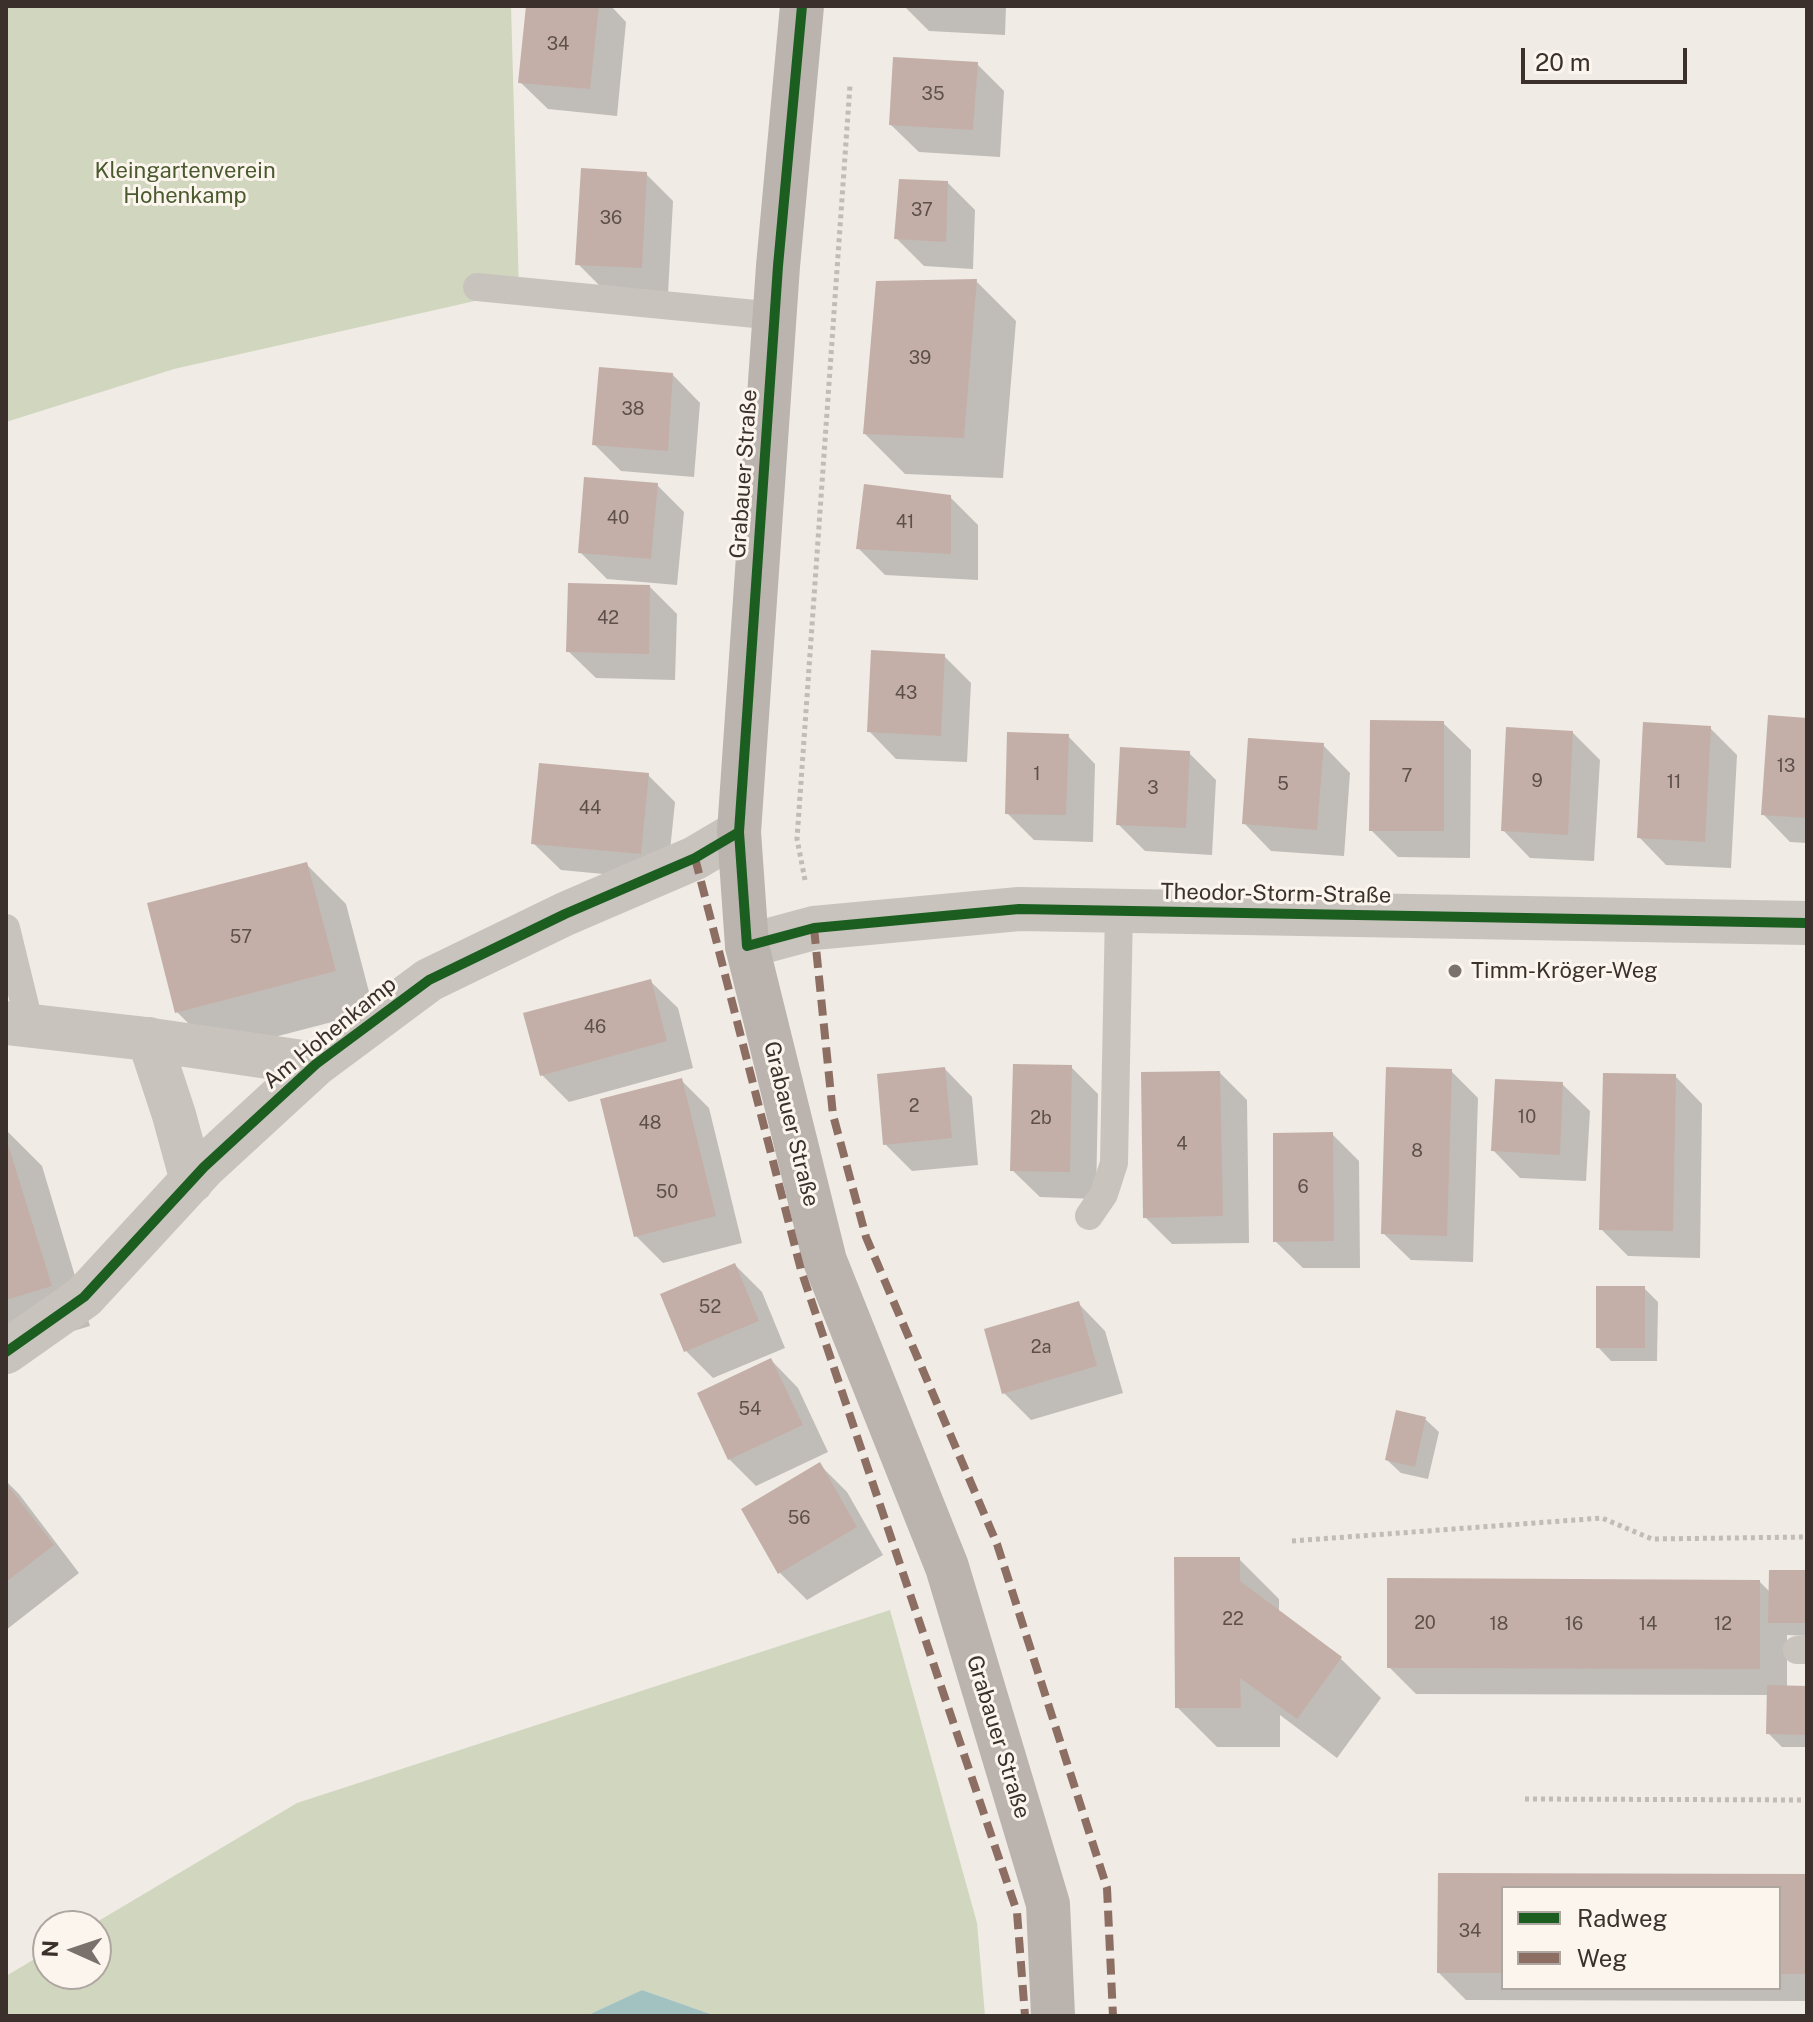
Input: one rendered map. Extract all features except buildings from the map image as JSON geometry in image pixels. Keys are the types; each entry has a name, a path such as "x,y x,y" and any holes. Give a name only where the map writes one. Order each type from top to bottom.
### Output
{"main road":[{"name":"Grabauer Straße","path":"802,6 739,832 747,946 825,1261 947,1567 1048,1904 1053,2016"}],"street":[{"name":"Am Hohenkamp","path":"6,1352 84,1297 192,1181 316,1064 429,980 565,914 695,858 739,832"},
{"name":"Theodor-Storm-Straße","path":"747,946 814,928 1019,909 1807,923"},
{"name":"Am Hohenkamp","path":"18,1025 149,1039 316,1064"},
{"path":"149,1039 192,1181"}],"lane":[{"path":"477,287 776,316"},
{"path":"1089,1216 1104,1194 1114,1163 1119,911"},
{"path":"6,928 18,1025"}],"path":[{"path":"814,928 797,839 850,85"},
{"path":"1292,1541 1602,1518 1652,1539 1807,1537"},
{"path":"1525,1799 1807,1800"}],"green space":[{"name":"Kleingartenverein Hohenkamp","path":"6,6 511,6 519,291 174,369 6,422"},
{"path":"890,1610 977,1923 985,2016 716,2016 642,1990 586,2016 6,2016 6,1976 32,1961 32,1990 112,1990 112,1913 297,1803"}],"water":[{"path":"642,1990 716,2016 586,2016"}],"marked path":[{"path":"695,858 801,1270 1017,1912 1025,2016"},
{"path":"814,928 833,1115 866,1237 997,1544 1107,1888 1113,2016"}],"cycle path":[{"path":"802,6 778,266 739,832 747,946 814,928 1019,909 1807,923"},
{"path":"6,1352 84,1297 204,1167 316,1064 429,980 565,914 695,858 739,832"}],"place":[{"name":"Timm-Kröger-Weg","path":"1455,971"}]}
